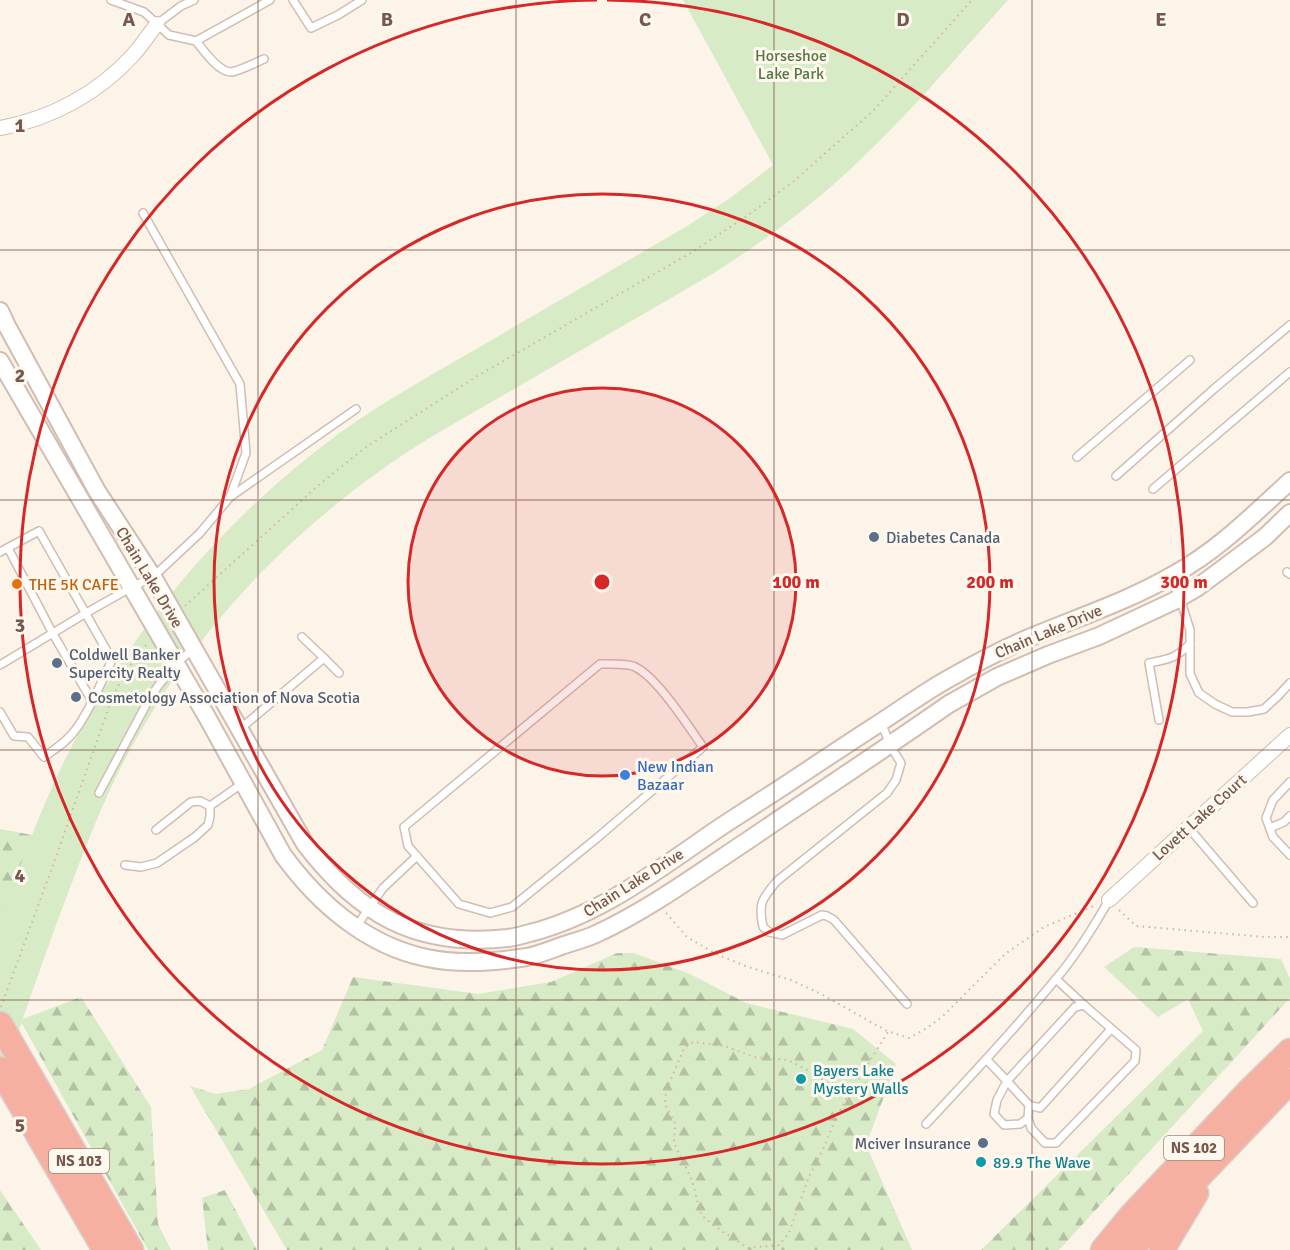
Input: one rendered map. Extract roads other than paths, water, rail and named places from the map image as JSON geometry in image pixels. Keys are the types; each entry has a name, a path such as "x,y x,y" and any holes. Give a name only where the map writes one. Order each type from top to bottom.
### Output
{"highway":[{"name":"NS 103","path":"0,1024 131,1250"},
{"name":"NS 102","path":"1103,1250 1146,1199 1290,1051"},
{"name":"NS 103","path":"0,1069 105,1250"},
{"name":"NS 102","path":"1131,1250 1164,1212 1290,1081"},
{"path":"1162,1250 1216,1158"}],"street":[{"path":"0,128 44,116 87,93 121,67 157,24"},
{"name":"Chain Lake Drive","path":"0,311 97,491 153,577 305,844 324,869 369,908 398,924 423,934 453,939 511,938 567,921 594,909 631,888 751,806 946,680 1033,636 1120,601 1170,577 1198,560 1289,484"},
{"name":"Chain Lake Drive","path":"0,361 207,717 283,855 297,875 316,896 356,927 401,950 427,958 452,961 477,962 529,957 595,935 657,901 949,704 997,677 1099,636 1180,598 1265,537 1290,513"},
{"name":"Lovett Lake Court","path":"1109,900 1290,735"}],"lane":[{"path":"111,0 144,12 169,35 196,41 217,66 224,70 231,72 264,59"},
{"path":"157,24 181,6 194,0"},
{"path":"196,41 270,0"},
{"path":"293,0 311,28 362,0"},
{"path":"143,213 240,384 246,453 230,497"},
{"path":"1116,476 1215,388 1290,326"},
{"path":"1077,457 1190,360"},
{"path":"1153,489 1290,372"},
{"path":"0,665 86,613 153,577 200,533 230,497 356,409"},
{"path":"0,552 39,531 112,660 77,728 44,758 28,737 14,736 0,712"},
{"path":"8,548 53,634 92,701"},
{"path":"1170,577 1180,598 1190,630 1190,674 1199,693 1232,712 1248,712 1264,709 1290,683"},
{"path":"302,637 339,673"},
{"path":"1159,720 1149,663 1180,654 1190,644"},
{"path":"99,793 158,686 176,664 193,649"},
{"path":"240,729 324,658"},
{"path":"600,664 623,664 635,667 658,686 703,747 512,907 490,913 459,904 417,856 408,846 404,827 600,664"},
{"path":"207,717 225,704"},
{"path":"881,722 890,745 901,763 896,780 887,793 777,881 760,905 760,915 763,927 769,932 782,935 822,915 834,920 907,1004"},
{"path":"1290,782 1273,800 1266,818 1274,837 1290,855"},
{"path":"210,806 243,783"},
{"path":"156,830 191,802 200,801 210,806"},
{"path":"125,865 141,867 157,863 195,837 208,825 210,806"},
{"path":"1270,828 1284,822 1290,816"},
{"path":"1188,827 1253,903"},
{"path":"356,927 383,888 417,856"},
{"path":"926,1124 1056,979 1090,932 1109,900"},
{"path":"1029,1106 1028,1118 1031,1128 1046,1143 1056,1143 1135,1061 1136,1050 1056,979"},
{"path":"1028,1118 1020,1124 1004,1125 994,1114 997,1100 1007,1081 1075,1007 1084,1005"},
{"path":"986,1059 1029,1106 1040,1108 1111,1029"}],"place":[{"name":"Diabetes Canada","path":"874,537"},
{"name":"THE 5K CAFE","path":"17,584"},
{"name":"Coldwell Banker Supercity Realty","path":"57,663"},
{"name":"Cosmetology Association of Nova Scotia","path":"76,697"},
{"name":"New Indian Bazaar","path":"625,775"},
{"name":"Bayers Lake Mystery Walls","path":"801,1079"},
{"name":"Mciver Insurance","path":"983,1143"},
{"name":"89.9 The Wave","path":"981,1162"}],"park label":[{"name":"Horseshoe Lake Park","path":"791,64"}]}
